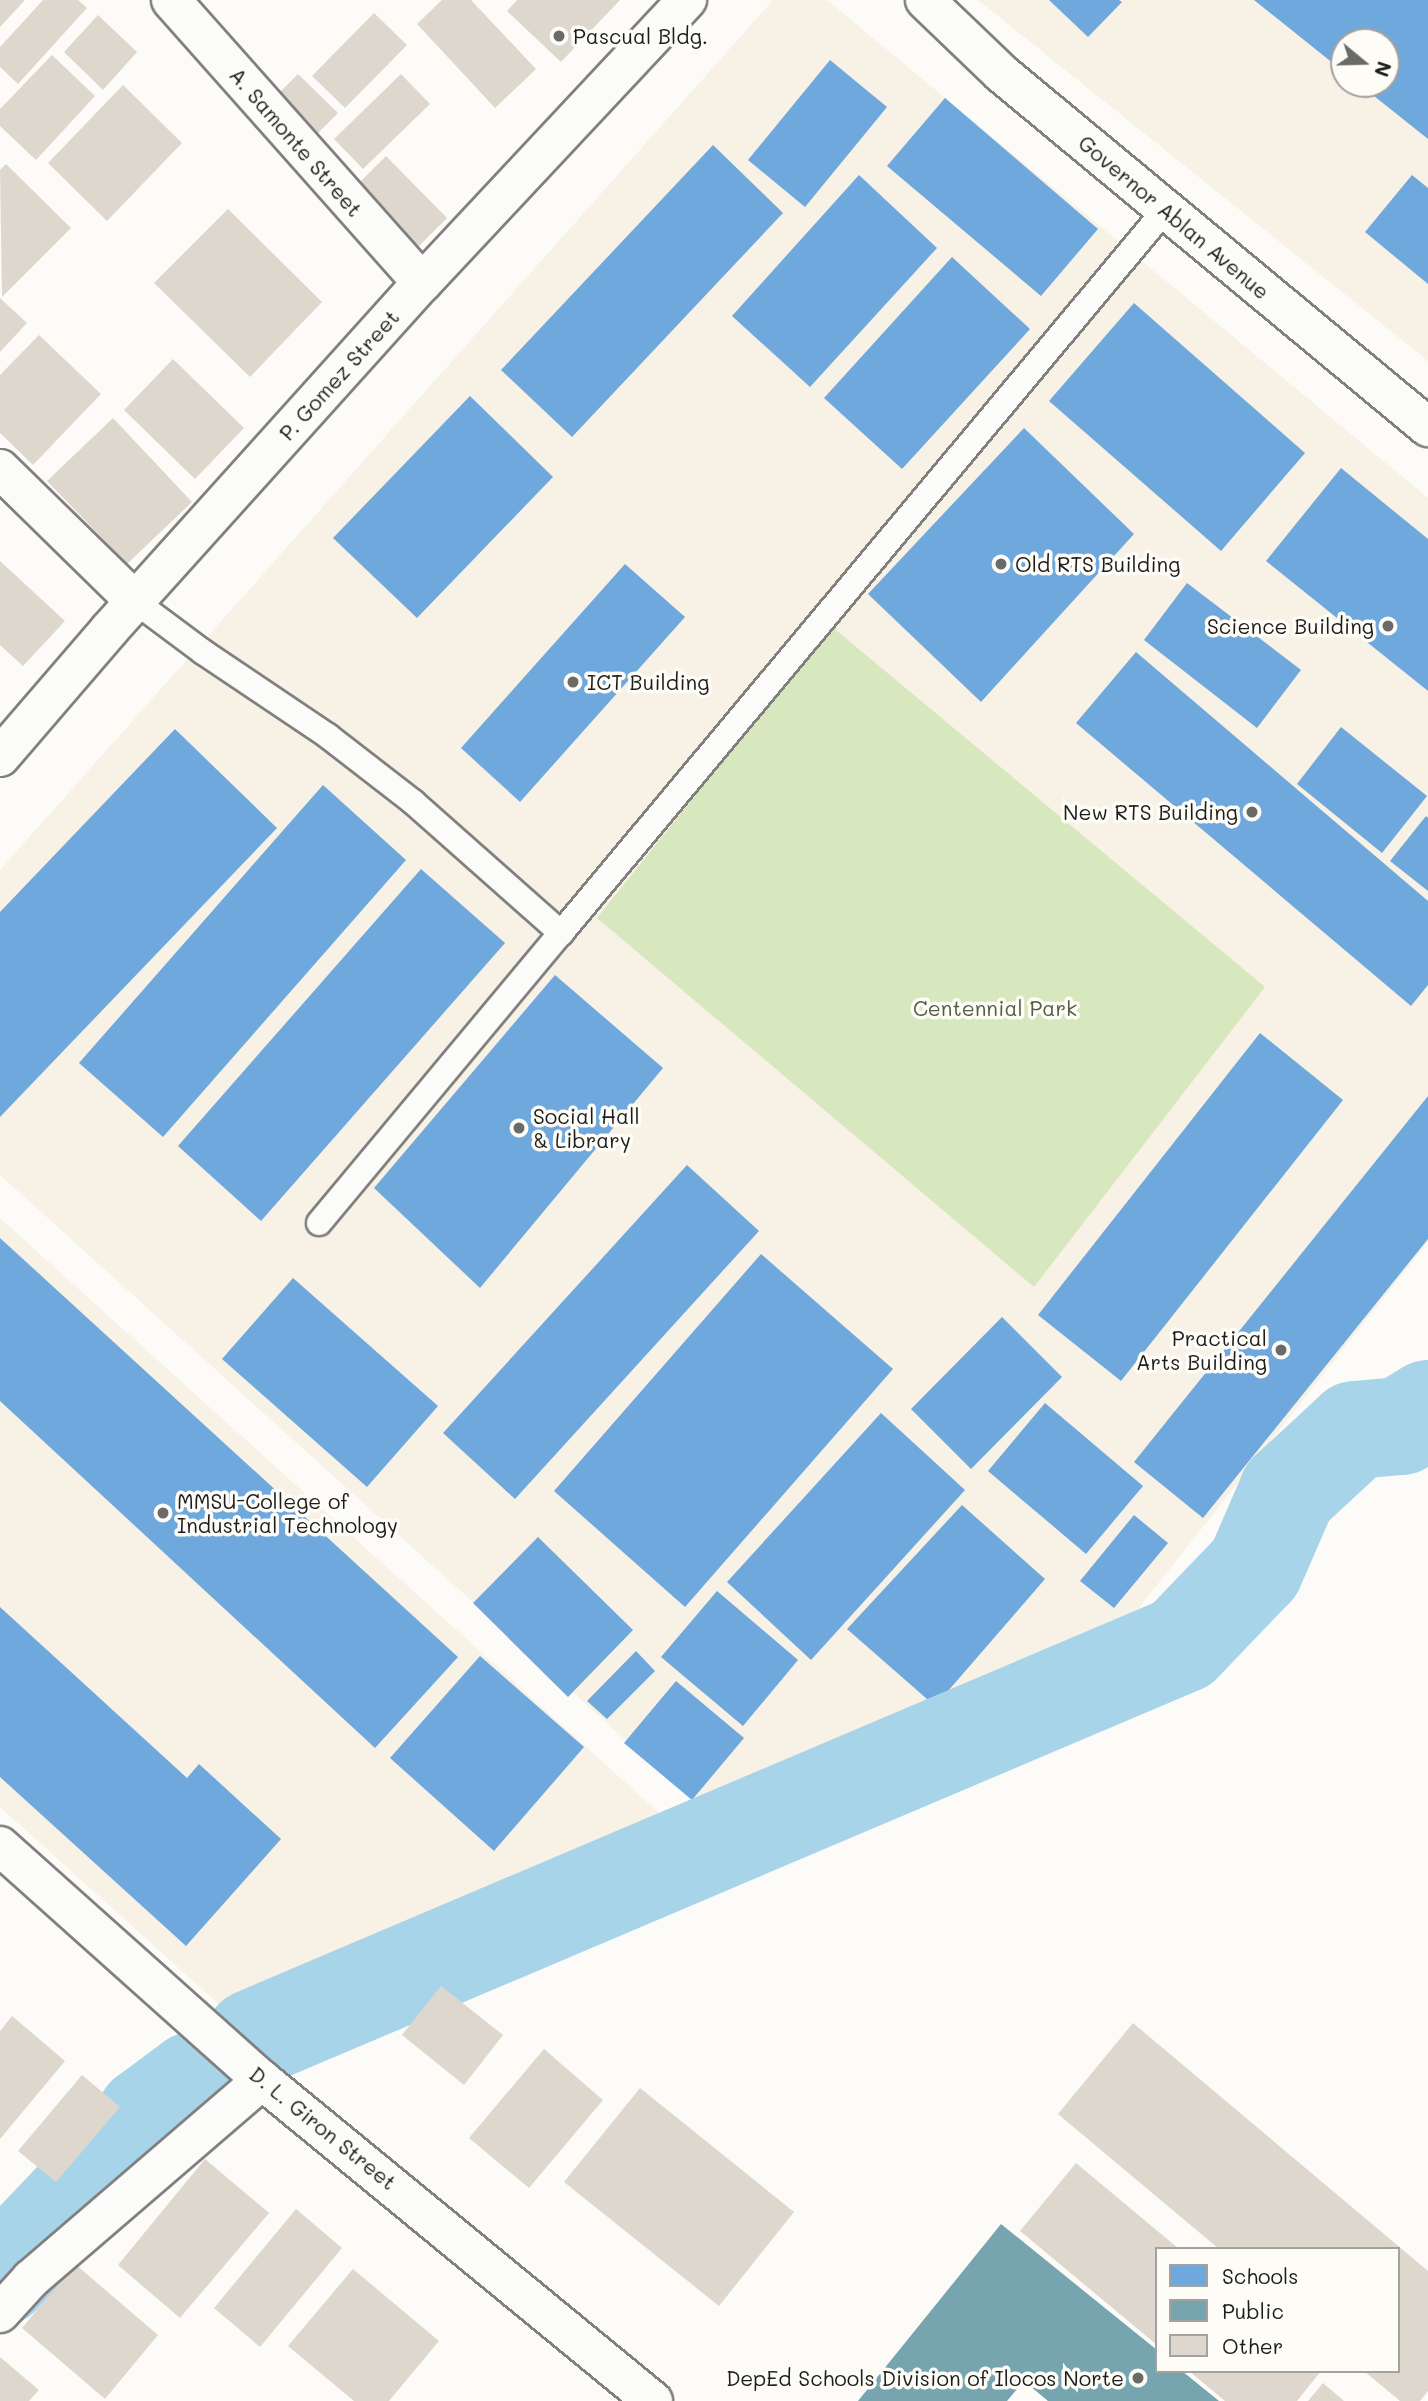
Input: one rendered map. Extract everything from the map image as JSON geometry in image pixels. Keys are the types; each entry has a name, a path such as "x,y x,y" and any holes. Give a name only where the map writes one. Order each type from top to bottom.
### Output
{"street":[{"name":"A. Samonte Street","path":"171,0 422,283"},
{"name":"P. Gomez Street","path":"0,757 136,601 422,283 687,0"},
{"name":"Governor Ablan Avenue","path":"925,0 1001,73 1428,427"},
{"path":"0,469 136,601"},
{"name":"D. L. Giron Street","path":"0,1846 262,2080 653,2401"},
{"path":"0,2313 31,2279 262,2080"}],"lane":[{"path":"318,1223 1166,210"},
{"path":"136,601 203,652 328,736 413,802 561,933"}],"shaded area":[{"path":"773,0 827,0 1428,498 1428,1242 1097,1661 692,1800 0,1175 0,870"},
{"path":"978,0 1428,0 1428,361"},
{"name":"MMSU-College of Industrial Technology","path":"0,1218 678,1830 232,2016 0,1807"}],"green space":[{"name":"Centennial Park","path":"831,626 1265,987 1034,1287 597,918"}],"building: Schools":[{"path":"1049,0 1119,0 1122,2 1088,37"},
{"path":"1254,0 1428,0 1428,139 1377,98 1400,98 1400,28 1330,28 1330,61"},
{"path":"830,60 887,107 805,207 748,160"},
{"path":"945,98 1098,229 1041,296 887,166"},
{"path":"713,145 783,213 572,437 501,370"},
{"path":"859,175 937,248 810,387 732,316"},
{"path":"1412,175 1428,188 1428,284 1365,232"},
{"path":"952,257 1030,329 902,469 824,398"},
{"path":"1134,303 1305,453 1221,551 1049,401"},
{"path":"470,396 553,477 417,618 333,538"},
{"name":"Old RTS Building","path":"1024,428 1134,534 981,702 868,594"},
{"name":"Science Building","path":"1341,468 1428,539 1428,691 1266,561"},
{"name":"ICT Building","path":"625,564 685,617 520,802 461,748"},
{"path":"1187,583 1301,670 1257,728 1144,640"},
{"name":"New RTS Building","path":"1136,652 1428,901 1428,985 1411,1006 1076,723"},
{"path":"1341,727 1427,796 1382,853 1297,784"},
{"path":"175,729 277,828 0,1117 0,912"},
{"path":"323,785 406,860 163,1137 79,1063"},
{"path":"1426,816 1428,818 1428,891 1390,861"},
{"path":"421,869 505,943 261,1221 178,1146"},
{"name":"Social Hall & Library","path":"555,975 663,1068 480,1288 374,1188"},
{"path":"1260,1033 1343,1100 1121,1381 1038,1315"},
{"name":"Practical Arts Building","path":"1428,1096 1428,1239 1203,1518 1134,1462"},
{"path":"687,1165 759,1231 515,1499 443,1433"},
{"path":"0,1238 458,1657 375,1748 0,1401"},
{"path":"761,1254 893,1369 685,1607 554,1491"},
{"path":"293,1278 438,1406 367,1487 222,1359"},
{"path":"1002,1317 1062,1377 971,1469 911,1409"},
{"path":"1045,1403 1143,1486 1086,1554 988,1471"},
{"path":"881,1413 965,1490 811,1660 727,1582"},
{"path":"962,1505 1045,1579 935,1706 847,1629"},
{"path":"1134,1515 1168,1543 1114,1608 1080,1581"},
{"path":"538,1537 633,1630 568,1697 473,1603"},
{"path":"717,1591 798,1660 743,1726 661,1657"},
{"path":"0,1607 187,1778 199,1764 281,1839 186,1946 0,1777"},
{"path":"636,1651 655,1671 607,1719 587,1701"},
{"path":"480,1656 584,1747 494,1851 390,1758"},
{"path":"676,1681 744,1738 692,1800 624,1743"}],"building: Public":[{"path":"1001,2224 1155,2348 1155,2373 1184,2373 1219,2401 1048,2401 1024,2381 1007,2401 858,2401"}],"building: Other":[{"path":"0,0 25,0 0,27"},
{"path":"43,0 78,0 87,8 18,84 0,67 0,47"},
{"path":"442,0 471,0 536,69 495,108 417,24"},
{"name":"Pascual Bldg.","path":"517,0 620,0 561,62 507,11"},
{"path":"374,13 407,45 345,108 312,76"},
{"path":"98,15 137,52 103,90 64,52"},
{"path":"52,55 95,96 36,160 0,126 0,109"},
{"path":"298,74 338,113 309,142 269,103"},
{"path":"401,74 430,104 363,169 334,139"},
{"path":"123,85 182,143 107,221 48,163"},
{"path":"386,156 447,218 414,251 353,189"},
{"path":"6,164 71,228 2,297 0,170"},
{"path":"228,209 322,302 250,377 154,283"},
{"path":"0,298 27,323 0,352"},
{"path":"39,335 101,394 33,465 0,433 0,375"},
{"path":"173,359 244,428 195,479 124,410"},
{"path":"113,418 192,502 127,564 47,481"},
{"path":"0,561 65,621 23,666 0,645"},
{"path":"441,1986 503,2035 464,2085 402,2035"},
{"path":"12,2016 65,2061 0,2139 0,2031"},
{"path":"1133,2023 1399,2247 1217,2247 1058,2114"},
{"path":"544,2049 603,2100 529,2188 469,2138"},
{"path":"82,2075 120,2107 56,2182 18,2151"},
{"path":"640,2088 794,2212 719,2306 564,2182"},
{"path":"205,2159 269,2213 180,2318 118,2265"},
{"path":"1076,2163 1177,2247 1155,2247 1155,2343 1020,2231"},
{"path":"296,2209 342,2248 260,2347 214,2308"},
{"path":"1400,2247 1428,2271 1428,2391 1420,2401 1400,2401 1366,2373 1400,2373"},
{"path":"75,2264 158,2335 105,2399 22,2328"},
{"path":"353,2269 439,2341 389,2401 354,2401 288,2346"},
{"path":"0,2357 39,2390 29,2401 0,2401"},
{"path":"1191,2373 1319,2373 1297,2401 1225,2401"},
{"path":"1323,2383 1344,2401 1308,2401"}],"waterway":[{"path":"254,2038 1182,1644 1255,1568 1288,1492 1355,1430 1401,1426 1428,1409"},
{"path":"0,2277 122,2149 146,2116 193,2081"}],"place":[{"name":"Pascual Bldg.","path":"559,36"},
{"name":"Old RTS Building","path":"1001,564"},
{"name":"Science Building","path":"1388,626"},
{"name":"ICT Building","path":"573,682"},
{"name":"New RTS Building","path":"1252,812"},
{"name":"Social Hall & Library","path":"519,1128"},
{"name":"Practical Arts Building","path":"1281,1350"},
{"name":"MMSU-College of Industrial Technology","path":"163,1513"},
{"name":"DepEd Schools Division of Ilocos Norte","path":"1138,2378"}]}
